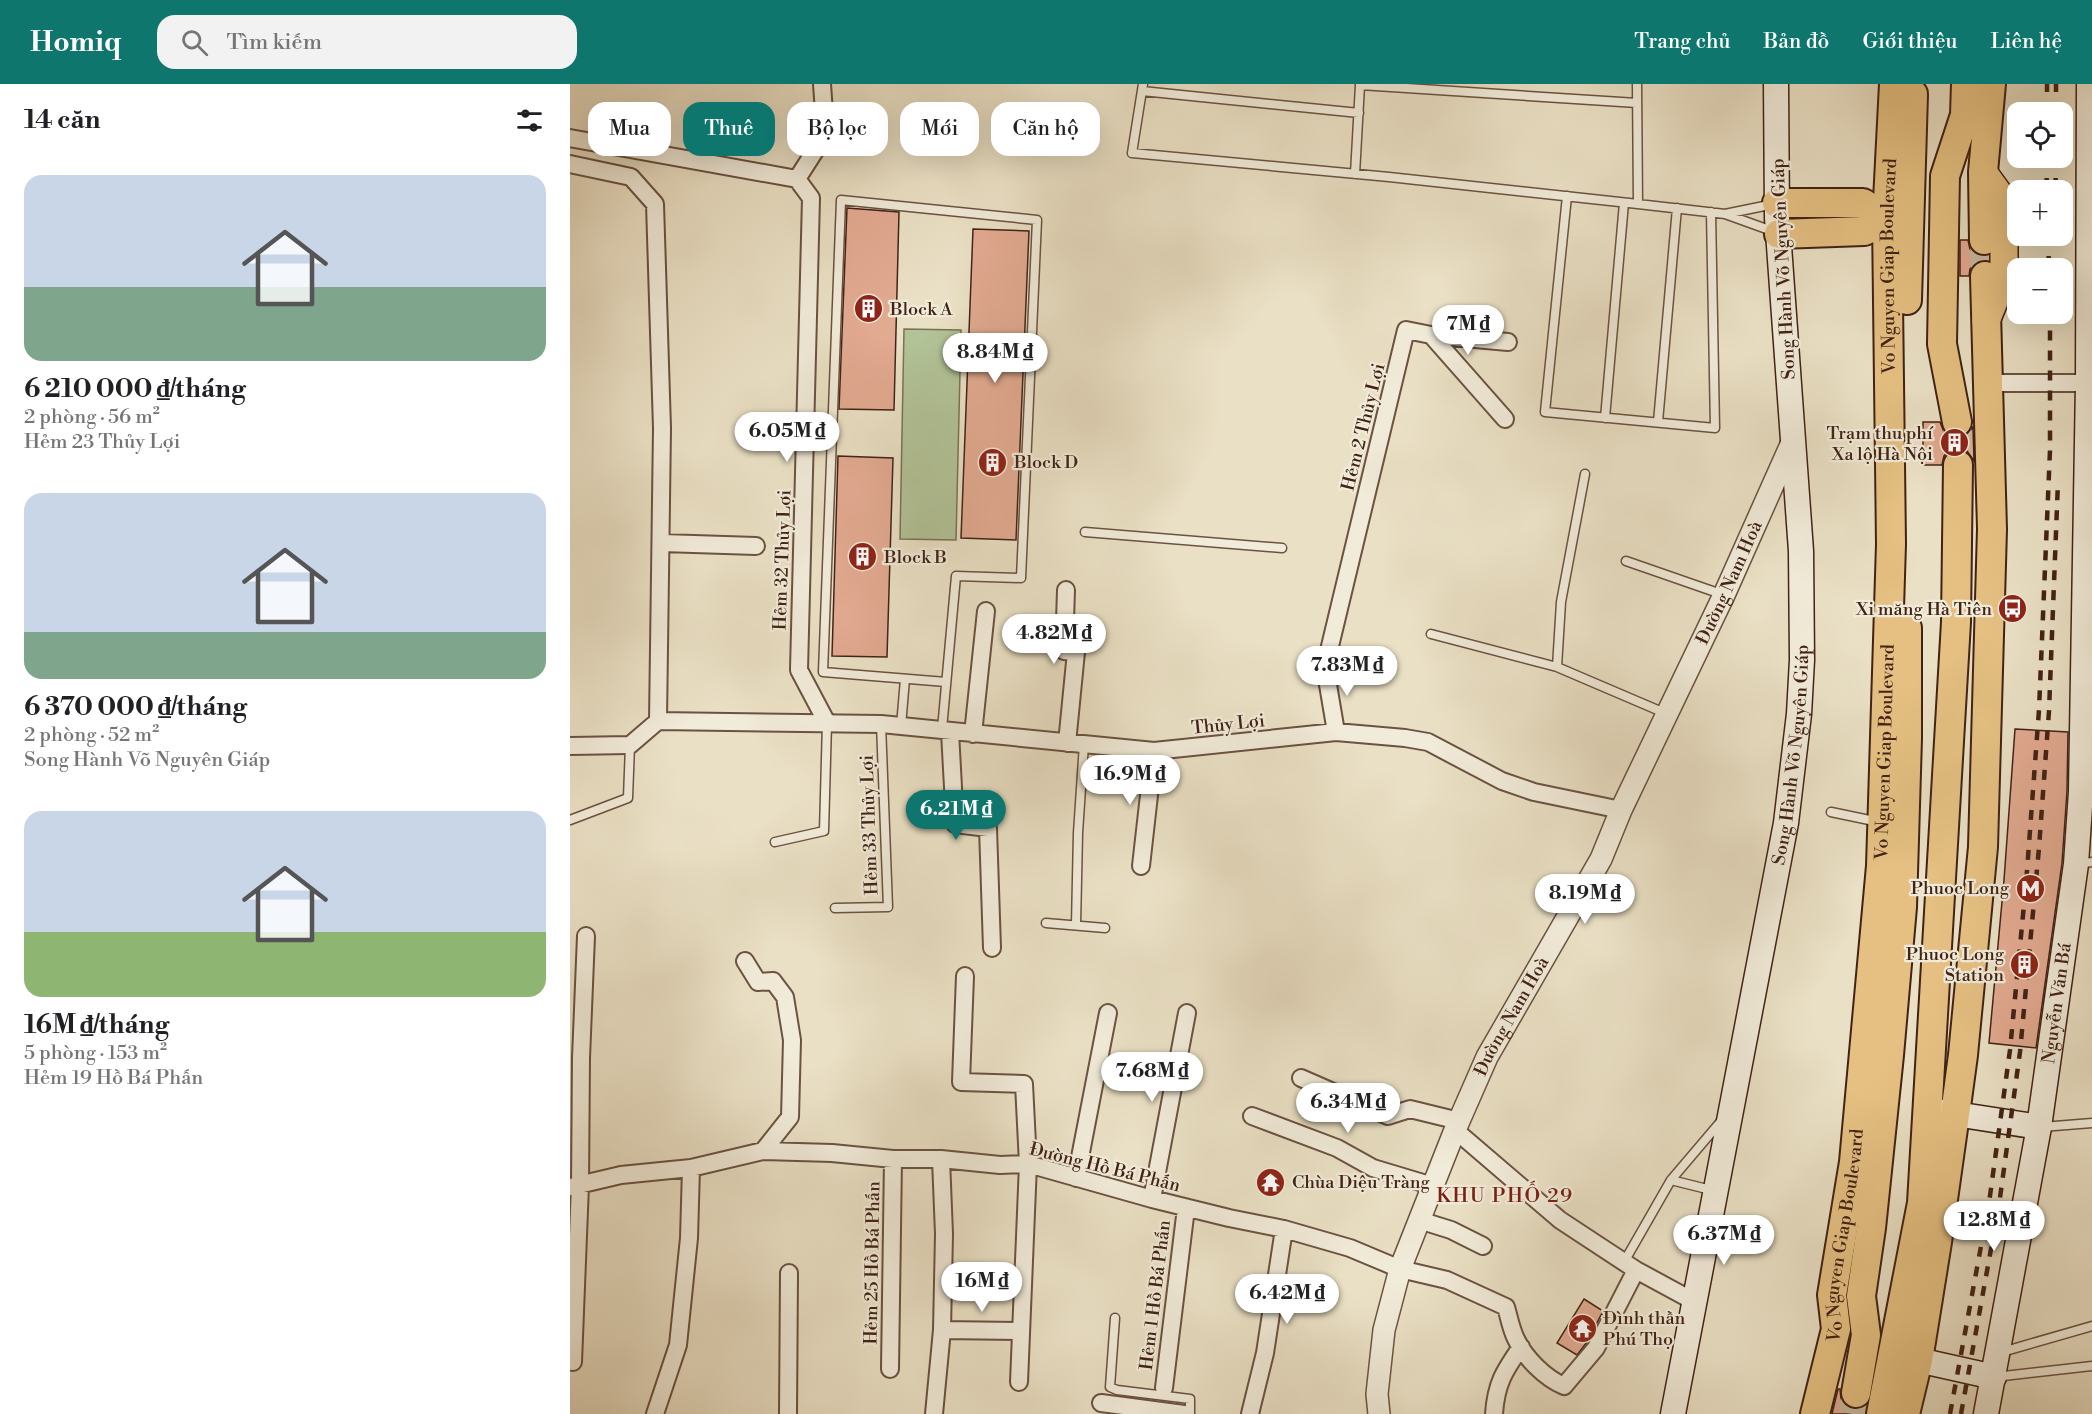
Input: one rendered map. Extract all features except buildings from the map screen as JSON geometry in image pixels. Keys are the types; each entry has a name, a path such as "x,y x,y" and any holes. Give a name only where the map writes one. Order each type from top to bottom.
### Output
{"highway":[{"name":"Vo Nguyen Giap Boulevard","path":"1815,1414 1836,1329 1832,1295 1854,1162 1881,866 1891,544 1887,220 1894,84"},
{"name":"Vo Nguyen Giap Boulevard","path":"1856,1393 1866,1335 1861,1296 1889,1055 1902,907 1907,738 1907,260 1913,84"},
{"path":"1957,422 1942,344 1945,176 1965,115 1972,84"},
{"path":"1972,84 1983,172 1984,240"},
{"path":"1965,115 1983,172"},
{"path":"1779,234 1864,231 1887,220 1910,182"},
{"path":"1777,203 1863,202 1887,220 1907,260"},
{"path":"1881,1414 1941,1112 1963,1055 1983,848 1992,529 1985,276"},
{"path":"1905,1414 1918,1360 1937,1242 1956,622 1958,465"},
{"path":"1956,622 1992,529"},
{"path":"1922,1203 1937,1242"},
{"path":"1836,1329 1861,1296"}],"main road":[{"name":"Song Hành Võ Nguyên Giáp","path":"1673,1414 1786,823 1799,714 1803,605 1777,203 1776,84"},
{"name":"Nguyễn Văn Bá","path":"1986,1414 2039,1127 2084,863 2081,792 2088,604 2089,84"},
{"path":"1983,172 2004,201 2004,277 1986,322"},
{"path":"1941,1112 2039,1127"},
{"path":"1918,1360 1994,1377"}],"street":[{"path":"570,138 797,179 820,143 825,127 822,84"},
{"path":"570,164 631,177 655,204 662,428 658,721 630,746 570,746"},
{"name":"Hẻm 32 Thủy Lợi","path":"797,179 811,198 799,670 827,723"},
{"name":"Hẻm 2 Thủy Lợi","path":"1336,732 1325,667 1406,330 1431,335"},
{"path":"1431,335 1508,342"},
{"path":"1431,335 1505,419"},
{"path":"1988,383 2088,383"},
{"name":"Đường Nam Hoà","path":"1379,1414 1377,1394 1384,1330 1400,1269 1457,1126 1487,1057 1601,859 1621,810 1724,595 1793,440"},
{"path":"662,543 756,546"},
{"path":"1066,590 1064,651 1076,652 1076,743"},
{"path":"973,734 986,611"},
{"name":"Thủy Lợi","path":"658,721 881,724 1154,751 1336,732 1406,738 1428,742 1502,781 1534,792 1621,810"},
{"path":"946,730 954,824 988,828 992,948"},
{"path":"1141,866 1154,751"},
{"path":"573,1362 575,1186 586,936"},
{"path":"745,961 758,982 773,981 785,997 792,1040 790,1117 763,1151"},
{"path":"965,976 961,1082 1024,1084 1029,1164 1019,1382"},
{"path":"1076,1178 1108,1013"},
{"path":"1152,1199 1187,1013"},
{"path":"1301,1077 1388,1116 1410,1108 1457,1126 1560,1220 1630,1266 1695,1302"},
{"path":"1251,1116 1337,1148 1373,1168 1433,1186"},
{"name":"Đường Hồ Bá Phấn","path":"575,1186 621,1175 692,1168 763,1151 832,1153 893,1159 940,1159 1000,1166 1029,1164 1186,1208 1284,1229 1350,1248 1400,1269 1447,1280 1506,1307 1516,1341 1554,1382 1564,1386 1596,1348 1630,1266"},
{"name":"Hẻm 25 Hồ Bá Phấn","path":"890,1369 893,1159"},
{"path":"934,1414 942,1330 944,1234 940,1159"},
{"path":"655,1414 678,1345 689,1238 692,1168"},
{"name":"Hẻm 1 Hồ Bá Phấn","path":"1164,1388 1186,1208"},
{"path":"1419,1220 1451,1230 1483,1246"},
{"path":"1250,1414 1265,1353 1284,1229"},
{"path":"788,1414 789,1273"},
{"path":"942,1330 1021,1330"},
{"path":"1494,1414 1498,1382 1521,1347"},
{"path":"1101,1403 1184,1414"}],"lane":[{"path":"1637,84 1638,204"},
{"path":"1355,174 1360,85 1637,103"},
{"path":"1359,113 1143,87 1132,153 1711,212 1725,214 1779,234"},
{"path":"1567,196 1545,412 1715,428 1711,212"},
{"path":"946,682 823,672 841,200 1037,220 1021,578 957,576 946,682 946,730"},
{"path":"1605,418 1624,203"},
{"path":"1725,214 1777,203"},
{"path":"1658,423 1677,208"},
{"path":"1557,666 1561,602 1585,474"},
{"path":"1085,532 1282,548"},
{"path":"1626,561 1724,595"},
{"path":"1431,634 1557,666 1668,714"},
{"path":"902,726 905,679"},
{"path":"775,842 824,831 827,723"},
{"name":"Hẻm 33 Thủy Lợi","path":"836,908 888,908 881,724"},
{"path":"1076,743 1077,925"},
{"path":"570,819 627,798 630,746"},
{"path":"1831,812 1882,823"},
{"path":"1046,923 1105,927"},
{"path":"1630,1266 1671,1180 1732,1109"},
{"path":"2039,1127 2092,1124"},
{"path":"1671,1180 1716,1192"},
{"path":"1115,1318 1110,1386 1117,1390 1190,1400 1190,1414"},
{"path":"1998,1353 2092,1326"},
{"path":"1994,1377 2092,1366"}],"green space":[{"path":"904,329 961,330 956,540 900,539"}],"tunnel":[{"path":"1984,240 1985,276"},
{"path":"1957,422 1958,465"},
{"path":"1852,1414 1856,1393"}],"railway":[{"path":"2047,84 2047,102"},
{"path":"2056,84 2056,102"},
{"path":"2046,168 2047,180"},
{"path":"2055,168 2056,180"},
{"path":"2048,246 2049,258"},
{"path":"1950,1414 1989,1203 2010,1050 2026,884 2039,710 2050,450 2050,324"},
{"path":"1961,1414 1999,1205 2020,1052 2049,711 2058,481"}],"place":[{"name":"Block A","path":"869,309"},
{"name":"Trạm thu phí Xa lộ Hà Nội","path":"1954,443"},
{"name":"Block D","path":"993,462"},
{"name":"Block B","path":"863,557"},
{"name":"Xi măng Hà Tiên","path":"2013,609"},
{"name":"Phuoc Long","path":"2030,888"},
{"name":"Phuoc Long Station","path":"2025,964"},
{"name":"Chùa Diệu Tràng","path":"1271,1182"},
{"name":"Đình thần Phú Thọ","path":"1582,1328"}],"district":[{"name":"KHU PHỐ 29","path":"1505,1195"}]}
